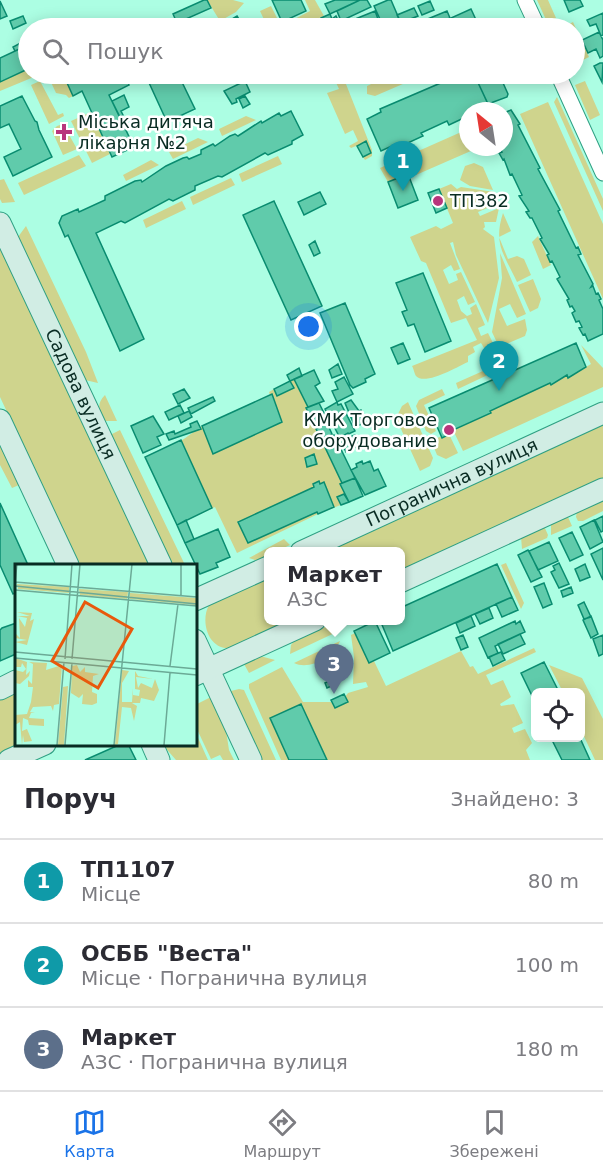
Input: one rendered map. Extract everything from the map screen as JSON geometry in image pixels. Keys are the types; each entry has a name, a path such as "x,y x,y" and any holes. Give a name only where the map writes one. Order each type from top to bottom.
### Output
{"main road":[{"name":"Садова вулиця","path":"0,223 161,564"},
{"name":"Погранична вулиця","path":"312,547 603,413"},
{"path":"0,420 68,564"},
{"path":"405,580 603,489"},
{"path":"196,600 264,569"},
{"path":"202,672 306,625"},
{"path":"196,645 202,672 251,760"},
{"path":"0,689 15,682"},
{"path":"9,760 43,745"},
{"path":"152,745 159,760"}],"street":[{"path":"525,0 533,18"},
{"path":"563,84 603,173"}],"green space":[{"path":"207,0 233,0 244,3 236,12 225,18 218,18"},
{"path":"305,0 315,0 324,16 296,18 310,11"},
{"path":"537,0 548,0 556,18 545,18"},
{"path":"271,6 277,18 263,18 260,11"},
{"path":"18,74 18,84 0,91 0,82"},
{"path":"585,81 600,115 590,120 575,85 585,84"},
{"path":"42,84 58,115 63,113 64,116 49,124 31,85"},
{"path":"52,84 68,84 73,96 69,98 56,93"},
{"path":"337,84 346,84 372,150 372,156 365,160 363,157 371,153 366,142 351,148 349,146 358,141 353,130 345,134 327,93 339,89"},
{"path":"403,84 375,96 367,94 367,86"},
{"path":"557,97 603,199 603,211 554,102"},
{"path":"548,102 603,224 603,299 520,114"},
{"path":"91,112 110,154 92,163 71,121"},
{"path":"246,116 256,120 222,136 219,129"},
{"path":"63,124 77,149 63,155 52,131"},
{"path":"459,133 459,156 409,178 407,174 388,182 380,168"},
{"path":"198,138 208,142 173,159 169,152"},
{"path":"79,155 86,166 24,195 18,183"},
{"path":"278,156 282,164 242,182 239,174"},
{"path":"151,160 159,165 126,181 123,175"},
{"path":"474,163 483,167 493,190 470,186 460,180 465,166"},
{"path":"231,178 235,185 193,205 190,197"},
{"path":"4,179 15,202 2,203 0,199 0,180"},
{"path":"451,184 457,189 461,187 494,192 499,203 478,212 480,216 499,208 496,222 484,222 483,229 494,237 499,278 488,323 456,255 453,242 450,243 460,269 454,271 451,265 443,270 449,284 458,280 456,274 461,272 475,302 468,305 464,296 457,300 461,311 467,316 472,314 470,308 476,304 485,325 478,328 481,336 488,333 496,349 491,346 484,348 481,343 473,347 475,352 468,356 468,362 441,375 426,379 416,376 412,366 477,340 466,318 451,323 426,263 421,261 410,237 436,226 441,229 453,223 439,189"},
{"path":"182,201 186,209 146,228 143,220"},
{"path":"503,213 511,231 499,237 500,224"},
{"path":"26,226 86,352 98,383 85,380 18,237"},
{"path":"538,236 551,265 543,269 532,242"},
{"path":"499,238 508,259 517,256 524,259 531,275 517,282 501,249"},
{"path":"0,246 150,564 79,564 0,397"},
{"path":"500,253 526,314 517,318 510,304 499,309 507,326 525,319 527,330 525,336 499,347 492,332 502,278"},
{"path":"533,279 541,299 538,308 530,312 518,285"},
{"path":"581,345 603,368 603,387 463,451 453,430 550,383 551,385 567,375 569,377 591,364"},
{"path":"492,367 494,372 458,389 456,383"},
{"path":"314,370 320,383 315,386 324,401 319,404 363,496 318,514 237,553 215,507 177,525 145,457 181,441 202,426 270,395 269,392 274,389"},
{"path":"442,389 445,395 424,405 436,431 431,434 426,431 416,406 419,400"},
{"path":"105,395 117,421 104,421 99,407"},
{"path":"408,402 433,458 430,466 420,471 396,418 402,406"},
{"path":"603,424 603,478 405,569 405,547 335,547"},
{"path":"120,430 185,564 172,564 110,435"},
{"path":"449,434 458,453 446,459 437,455 431,440"},
{"path":"0,445 19,485 12,488 0,465"},
{"path":"603,499 603,511 583,521 578,521 577,511"},
{"path":"568,517 572,526 551,535 551,523"},
{"path":"544,526 547,538 522,549 521,537"},
{"path":"284,539 290,545 286,547 269,547"},
{"path":"264,550 264,558 258,561 249,558"},
{"path":"506,563 524,603 521,609 501,565"},
{"path":"264,579 264,625 282,625 230,648 222,647 211,639 208,633 205,619 209,605"},
{"path":"330,625 342,625 341,630 290,654 291,645 295,640"},
{"path":"355,633 369,663 374,661 386,686 461,651 470,667 473,666 478,674 534,648 536,652 486,675 491,685 503,680 511,697 500,704 501,706 514,704 523,723 512,728 514,733 525,729 532,743 526,750 530,760 281,760 249,684 282,667 303,702 331,702 335,708 347,702 345,697 348,693 368,687 366,682 353,684 354,657 351,635"},
{"path":"340,641 333,652 321,661 307,665 294,663"},
{"path":"260,656 275,660 249,673 244,664"},
{"path":"549,665 582,678 603,719 603,760 595,760 585,739 585,688 561,688"},
{"path":"244,690 276,760 262,760 232,695 231,691"},
{"path":"15,692 15,745 20,745 0,754 0,700"},
{"path":"211,697 225,724 229,750 234,760 223,760 220,755 211,759 196,727 196,704"},
{"path":"196,733 208,760 176,760 163,745 196,745"}],"building":[{"path":"204,0 207,0 211,8 188,18 175,18 173,14"},
{"path":"272,0 301,0 306,11 291,18 280,18"},
{"path":"335,0 360,0 330,14 325,4"},
{"path":"360,0 367,0 371,7 347,18 340,18 337,11"},
{"path":"391,0 399,18 379,18 374,6"},
{"path":"564,0 580,0 583,6 569,12"},
{"path":"0,1 7,16 0,19"},
{"path":"430,1 434,10 422,15 418,6"},
{"path":"414,8 418,16 398,18 397,15"},
{"path":"471,9 475,18 451,18"},
{"path":"375,11 378,18 358,18"},
{"path":"447,11 450,18 430,18"},
{"path":"603,13 603,35 601,36 596,24 590,26 587,20"},
{"path":"23,16 24,18 18,18 18,27 13,29 10,21"},
{"path":"599,32 603,40 603,56 600,58 596,49 588,53 585,39"},
{"path":"18,50 18,74 0,82 0,58"},
{"path":"603,63 602,82 594,66"},
{"path":"68,84 128,84 109,95 134,147 112,157 82,91 73,96"},
{"path":"150,84 183,84 195,109 167,122"},
{"path":"239,84 246,84 250,92 236,99 237,102 232,104 224,91"},
{"path":"438,84 479,84 487,102 459,102 459,120 449,125 447,121 397,148 396,144 381,151 367,119 381,112 380,109"},
{"path":"479,84 504,84 507,97 487,102"},
{"path":"124,95 129,107 121,111 123,115 120,117 112,101"},
{"path":"22,96 37,122 52,157 13,176 4,157 21,149 9,124 0,128 0,106"},
{"path":"245,96 250,104 243,108 239,99"},
{"path":"291,111 303,135 292,141 292,144 268,155 265,153 222,177 218,176 195,186 195,190 173,201 169,199 125,223 121,221 96,233 144,339 120,351 68,235 65,237 59,223 62,216 78,209 79,212 105,200 105,196 135,181 141,180 142,182 166,166 183,158 189,159 201,154 201,150 213,144 215,146 235,134 238,136 261,121 262,123 279,113 281,116"},
{"path":"513,113 540,168 538,169 560,210 558,211 576,248 578,247 581,254 578,255 593,284 591,287 593,286 601,299 599,300 603,309 603,334 588,341 585,334 583,335 579,328 582,327 579,321 576,322 572,313 575,311 572,306 570,307 567,300 569,299 557,279 560,277 552,261 550,262 547,255 549,254 540,239 542,238 532,218 526,212 529,211 519,196 522,195 501,156 513,156"},
{"path":"366,141 371,153 363,157 357,146"},
{"path":"408,174 418,200 398,208 388,182"},
{"name":"ТП382","path":"439,189 447,208 436,213 428,193"},
{"path":"320,192 326,204 304,215 298,202"},
{"path":"274,201 322,306 291,320 243,215"},
{"path":"315,241 320,253 314,256 309,245"},
{"path":"423,273 451,341 425,352 414,324 408,326 402,312 407,310 396,283"},
{"path":"345,303 375,374 365,379 366,382 353,388 320,313"},
{"path":"403,343 410,359 398,364 391,348"},
{"path":"576,343 586,367 568,378 567,375 551,385 550,383 490,411 491,413 453,430 454,432 442,438 429,408"},
{"path":"338,364 342,374 332,378 329,370"},
{"path":"299,368 302,376 290,381 287,375"},
{"path":"314,370 320,383 315,386 324,401 308,407 294,379"},
{"path":"344,377 353,394 337,402 332,391 338,389 335,382"},
{"path":"290,381 294,388 277,396 274,389"},
{"path":"184,389 190,398 178,404 173,394"},
{"path":"272,394 282,422 213,454 202,426"},
{"path":"213,397 215,401 191,414 188,408"},
{"path":"351,400 359,411 361,410 366,422 355,427 345,403"},
{"path":"337,402 338,405 341,404 355,431 340,438 325,409"},
{"path":"319,403 328,421 316,427 306,408"},
{"path":"180,405 184,413 169,420 165,412"},
{"path":"189,411 192,417 181,423 178,416"},
{"path":"153,416 164,434 157,437 161,445 143,453 131,426"},
{"path":"197,421 201,429 169,440 166,434 174,431 175,434 191,427 190,424"},
{"path":"327,423 332,434 322,440 316,429"},
{"path":"348,433 350,437 355,435 360,445 346,452 339,438"},
{"path":"334,435 355,478 342,483 322,441"},
{"path":"181,440 212,508 177,525 145,457"},
{"path":"314,454 317,464 307,467 305,458"},
{"path":"362,461 363,464 370,461 374,471 378,469 386,486 365,495 351,470"},
{"path":"355,478 363,496 349,502 340,484"},
{"path":"319,481 320,484 324,482 334,507 318,514 317,512 248,543 238,522 314,487 313,484"},
{"path":"344,494 349,502 341,505 337,497"},
{"path":"0,503 28,564 15,564 15,593 13,594 0,565"},
{"path":"603,516 603,531 601,532 595,520"},
{"path":"186,520 194,539 185,543 177,525"},
{"path":"594,520 603,542 590,549 580,527"},
{"path":"218,529 230,557 216,563 218,567 200,574 185,543"},
{"path":"572,532 583,555 570,561 559,538"},
{"path":"549,542 558,561 538,570 529,551"},
{"path":"603,548 603,580 591,554"},
{"path":"528,550 542,577 531,582 518,555"},
{"path":"559,563 569,584 559,588 551,572 555,570 553,566"},
{"path":"497,564 512,597 393,651 382,625 405,625 405,606"},
{"path":"585,564 590,577 580,581 575,569"},
{"path":"544,583 552,604 543,608 534,587"},
{"path":"571,587 573,593 563,597 561,591"},
{"path":"512,597 518,610 502,617 496,604"},
{"path":"584,602 591,617 584,619 578,605"},
{"path":"489,608 493,618 480,624 475,614"},
{"path":"471,616 475,626 460,633 456,623"},
{"path":"591,616 598,634 591,638 583,620"},
{"path":"515,621 516,624 520,621 525,632 495,646 498,653 488,658 479,638"},
{"path":"15,623 15,654 0,661 0,630"},
{"path":"367,625 377,625 390,653 369,663 354,631"},
{"path":"520,634 525,644 503,654 498,644"},
{"path":"463,635 468,647 461,650 456,638"},
{"path":"603,635 603,654 599,656 593,639"},
{"path":"501,652 505,660 493,666 489,657"},
{"path":"544,662 557,688 531,688 531,694 521,673"},
{"path":"336,678 338,683 327,688 325,683"},
{"path":"344,694 348,702 335,708 331,700"},
{"path":"301,704 327,760 289,760 270,718"},
{"path":"553,742 582,742 590,760 562,760"},
{"path":"119,745 128,745 136,760 85,760"}],"place":[{"name":"Міська дитяча лікарня №2","path":"64,132"},
{"name":"ТП1107","path":"403,191"},
{"name":"ТП382","path":"438,201"},
{"name":"ОСББ \"Веста\"","path":"499,391"},
{"name":"КМК Торговое оборудование","path":"449,430"},
{"name":"Маркет","path":"334,694"}]}
